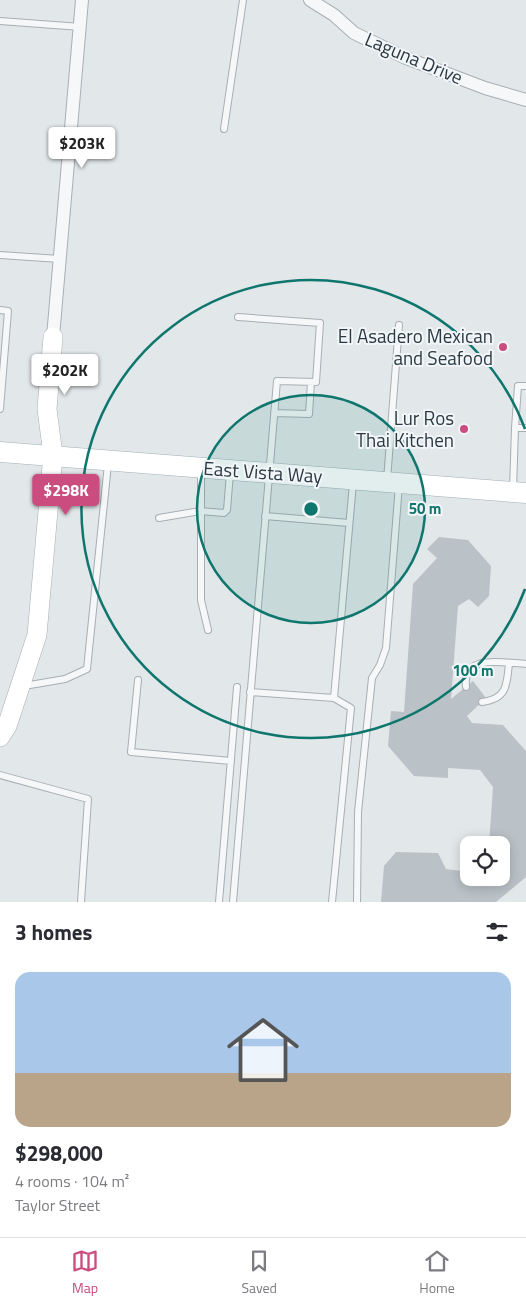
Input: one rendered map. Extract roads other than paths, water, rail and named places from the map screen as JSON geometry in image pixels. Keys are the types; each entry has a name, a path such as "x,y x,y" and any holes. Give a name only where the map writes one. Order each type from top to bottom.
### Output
{"main road":[{"path":"0,737 7,726 37,635 50,508 53,455 47,409 53,337"},
{"name":"East Vista Way","path":"0,452 520,492"}],"street":[{"path":"53,337 82,0"},
{"name":"Laguna Drive","path":"310,0 334,15 354,33 406,58 485,88 526,100"}],"lane":[{"path":"224,128 243,0"},
{"path":"0,21 81,27"},
{"path":"0,255 60,259"},
{"path":"0,310 8,311 0,409"},
{"path":"233,902 277,380 316,382 320,323 238,317"},
{"path":"357,902 358,812 372,678 380,665 386,648 399,325"},
{"path":"274,413 309,414 311,382"},
{"path":"520,492 515,428 518,386 526,386"},
{"path":"515,428 526,428"},
{"path":"20,687 65,679 87,669 108,460"},
{"path":"201,467 201,600 208,630"},
{"path":"159,518 200,511 224,513 227,510 230,469"},
{"path":"334,698 353,479"},
{"path":"265,516 349,523"},
{"path":"466,687 465,680 468,672 474,665 482,662 526,664"},
{"path":"482,702 497,698 503,693 507,686 509,663"},
{"path":"138,680 131,752 230,761"},
{"path":"218,902 237,686"},
{"path":"250,692 334,698 351,708 332,902"},
{"path":"0,775 88,799 82,902"}],"place":[{"name":"El Asadero Mexican and Seafood","path":"503,347"},
{"name":"Lur Ros Thai Kitchen","path":"464,429"}]}
